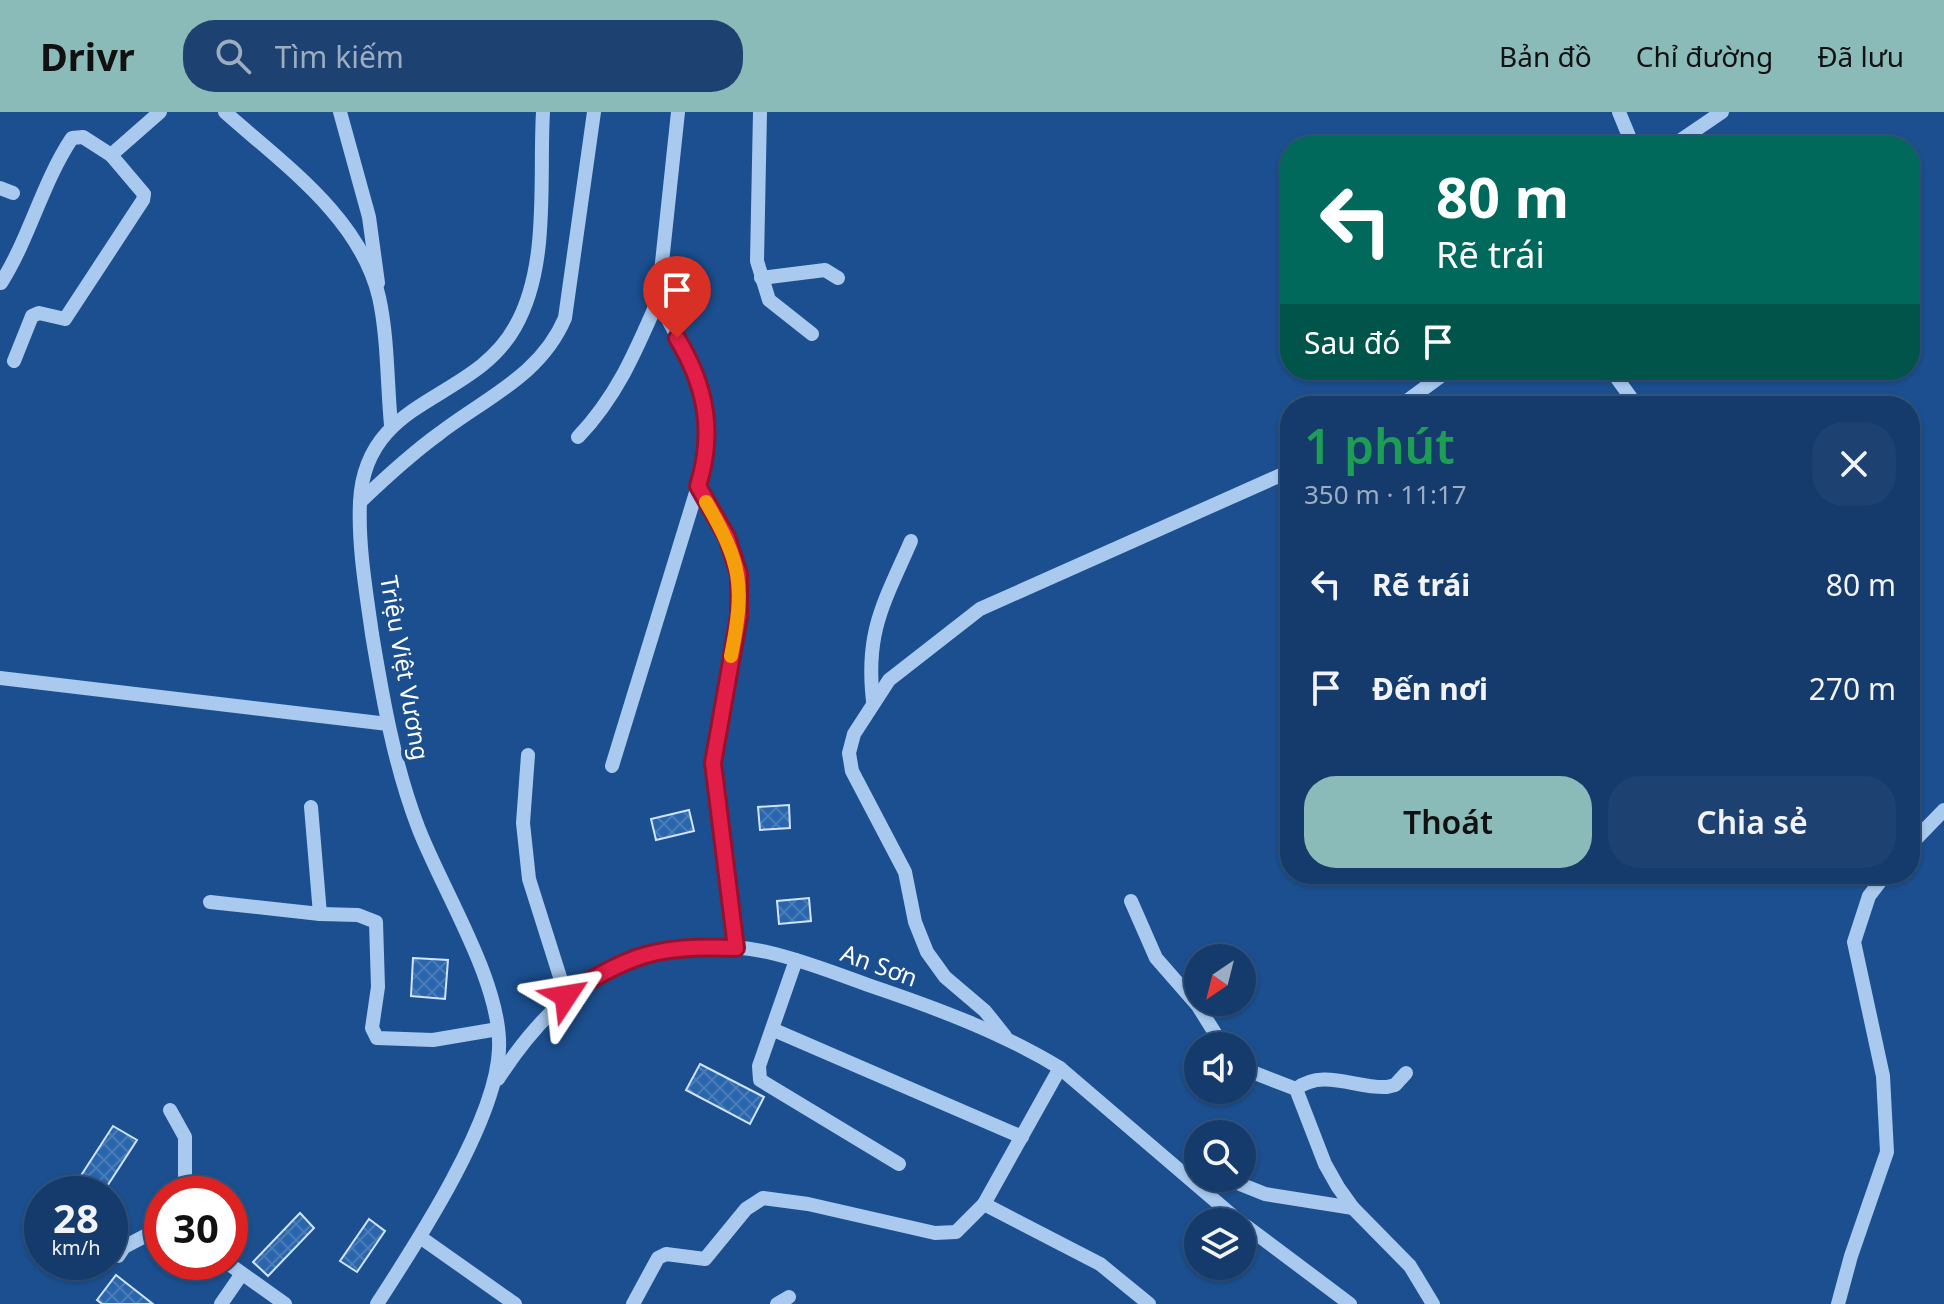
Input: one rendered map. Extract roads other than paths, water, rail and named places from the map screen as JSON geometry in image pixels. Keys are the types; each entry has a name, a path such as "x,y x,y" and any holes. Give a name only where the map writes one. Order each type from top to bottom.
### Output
{"street":[{"path":"111,155 160,112"},
{"path":"225,112 342,222 358,247 378,295"},
{"path":"340,112 369,217 391,425"},
{"name":"Triệu Việt Vương","path":"377,1304 420,1237 463,1156 492,1090 499,1048 498,1029 487,987 417,826 391,747 365,585 360,502 365,464 391,425 486,361 509,337 524,310 537,245 543,112"},
{"path":"360,502 442,431 525,375 551,347 565,318 594,112"},
{"path":"578,437 611,400 627,372 658,300 678,112"},
{"path":"760,112 756,238 761,278 777,309 812,334"},
{"path":"1619,112 1629,136"},
{"path":"1683,136 1705,117 1722,112"},
{"path":"1,283 23,248 36,212 72,138 83,137 111,155 144,194 143,200 65,319 39,313 32,316 14,361"},
{"path":"761,278 825,270 838,278"},
{"path":"612,766 707,450 705,401 697,375 658,300"},
{"path":"1414,396 1435,380"},
{"path":"1005,1036 985,1011 945,977 927,952 915,922 905,872 860,791 849,753 854,734 873,701 906,666 980,609 1280,475"},
{"path":"698,486 727,537 739,574 739,616 713,763 736,948"},
{"path":"873,701 869,667 872,635 911,541"},
{"path":"0,678 388,724"},
{"path":"528,755 523,823 529,879 566,996"},
{"path":"311,807 320,914"},
{"path":"1920,835 1944,810"},
{"path":"1838,1304 1887,1152 1883,1076 1854,942 1869,896 1878,884"},
{"path":"1131,901 1156,958 1198,1006 1214,1032"},
{"path":"210,902 358,915 376,922 378,987 372,1028 377,1038 433,1040 498,1029"},
{"name":"An Sơn","path":"492,1090 530,1033 566,996 616,963 640,954 691,946 736,948 796,960 1005,1036 1060,1068 1222,1208"},
{"path":"796,960 759,1066 760,1080 899,1164"},
{"path":"774,1030 1022,1137"},
{"path":"633,1304 658,1258 666,1254 705,1259 746,1209 763,1198 808,1204 935,1233 956,1232 984,1204 1060,1068"},
{"path":"1256,1073 1296,1089 1325,1164 1353,1208 1410,1266 1433,1304"},
{"path":"1296,1089 1304,1083 1327,1079 1387,1087 1395,1085 1406,1073"},
{"path":"170,1110 185,1137 185,1176"},
{"path":"1180,1174 1184,1173"},
{"path":"1256,1190 1353,1208"},
{"path":"984,1204 1100,1264 1149,1304"},
{"name":"An Sơn","path":"1256,1234 1350,1304"},
{"path":"420,1237 515,1304"},
{"path":"221,1304 238,1280"},
{"path":"248,1280 285,1304"}]}
